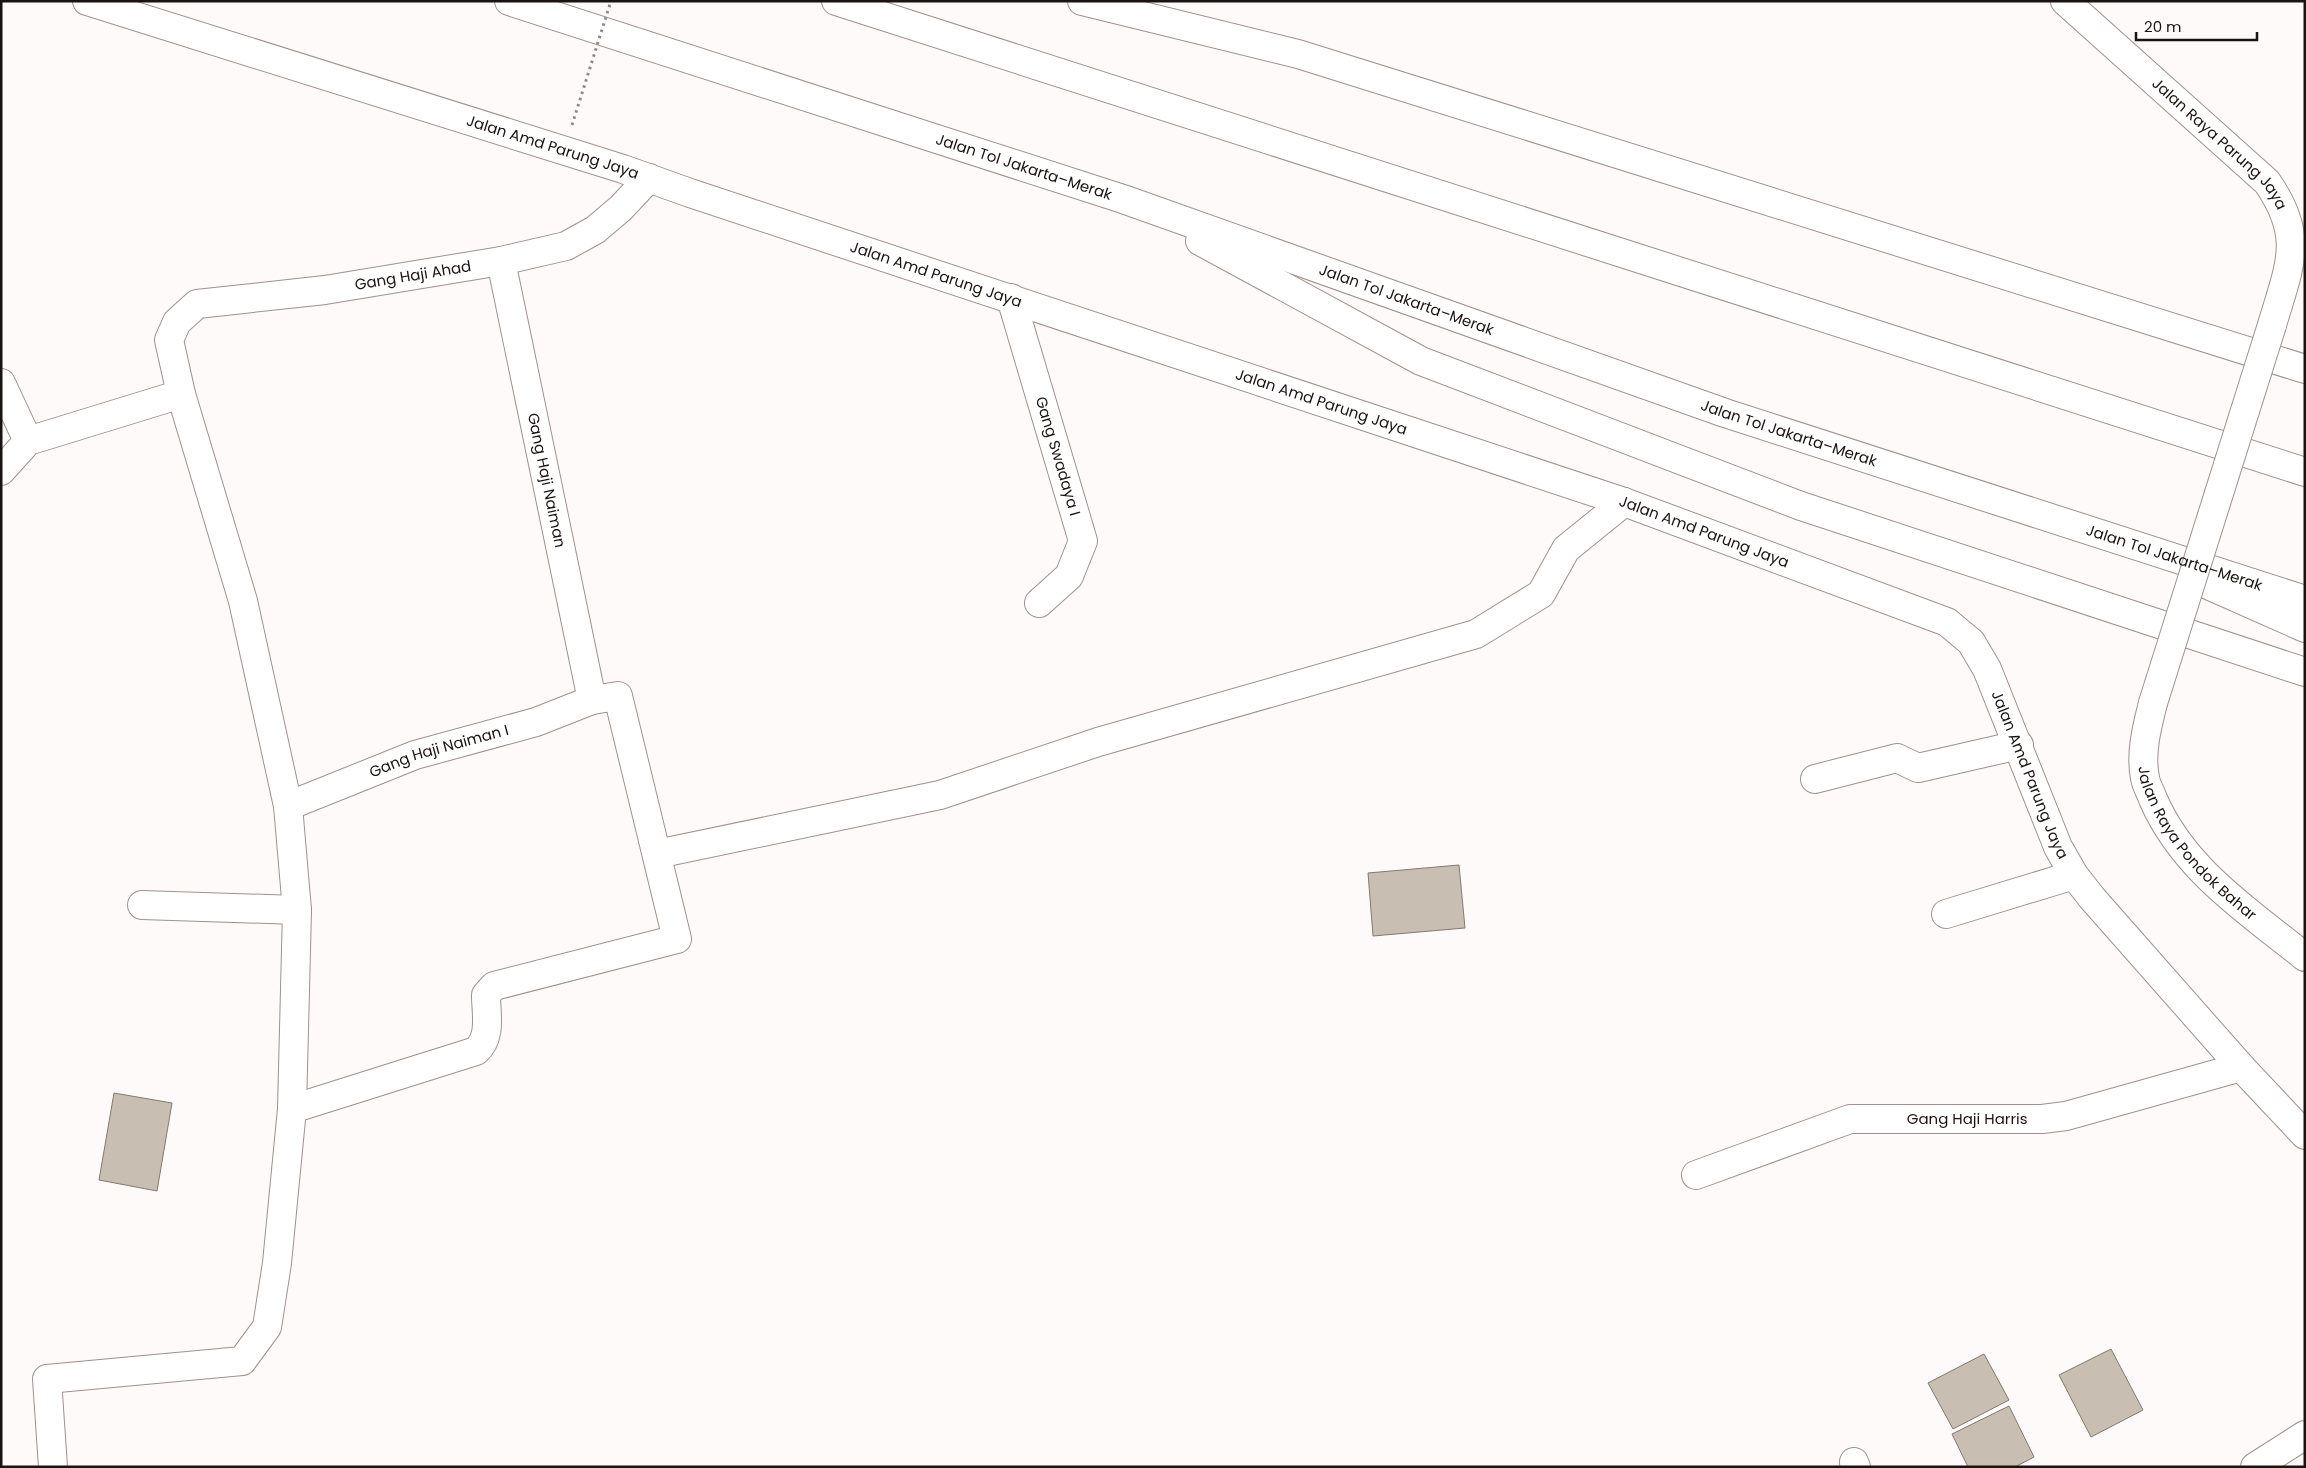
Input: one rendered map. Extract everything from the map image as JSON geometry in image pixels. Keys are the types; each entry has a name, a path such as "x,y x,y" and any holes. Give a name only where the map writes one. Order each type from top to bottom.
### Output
{"main road":[{"name":"Jalan Amd Parung Jaya","path":"87,1 649,178 1624,502 1947,622 1971,642 1987,669 2019,745 2058,847 2074,875 2092,898 2241,1067 2305,1135"},
{"name":"Jalan Tol Jakarta–Merak","path":"509,1 1123,199 1725,413 2305,600"},
{"path":"836,1 2305,472"},
{"path":"1082,1 1298,54 2305,369"},
{"name":"Jalan Raya Parung Jaya","path":"2065,1 2267,182 2281,201 2292,241 2291,259 2272,325 2153,703"},
{"name":"Gang Haji Ahad","path":"181,394 169,340 177,322 197,304 326,290 501,261 566,246 595,230 621,208 649,178"},
{"path":"1123,199 1421,361 1801,506 2305,672"},
{"name":"Gang Haji Naiman","path":"501,261 592,700"},
{"name":"Gang Swadaya I","path":"1011,298 1083,541 1069,576 1039,603"},
{"path":"1,383 28,441"},
{"path":"1,471 28,441 181,394 243,601 288,806 297,910 292,1109 277,1263 267,1327 242,1361 48,1379 54,1467"},
{"path":"292,1109 476,1051 484,1044 486,1037 486,995 494,986 677,939 657,854 940,795 1107,739 1476,634 1541,594 1566,548 1624,502"},
{"path":"2077,527 2305,628"},
{"name":"Gang Haji Naiman I","path":"288,806 414,754 536,722 592,700 618,696 657,854"},
{"name":"Jalan Raya Pondok Bahar","path":"2153,703 2144,740 2145,779 2161,817 2186,855 2218,887 2305,957"},
{"path":"1815,779 1897,758 1918,768 2019,745"},
{"path":"1946,914 2074,875"},
{"path":"142,905 297,910"},
{"name":"Gang Haji Harris","path":"1696,1175 1850,1119 2042,1119 2058,1117 2241,1067"},
{"path":"2255,1467 2305,1435"}],"path":[{"path":"572,125 611,1"}],"building":[{"path":"1459,865 1465,928 1373,936 1368,873"},
{"path":"114,1093 172,1103 157,1191 99,1180"},
{"path":"2111,1349 2143,1410 2091,1437 2059,1375"},
{"path":"1984,1354 2009,1400 1953,1429 1928,1383"},
{"path":"2009,1406 2034,1457 2015,1467 1968,1467 1952,1434"}]}
